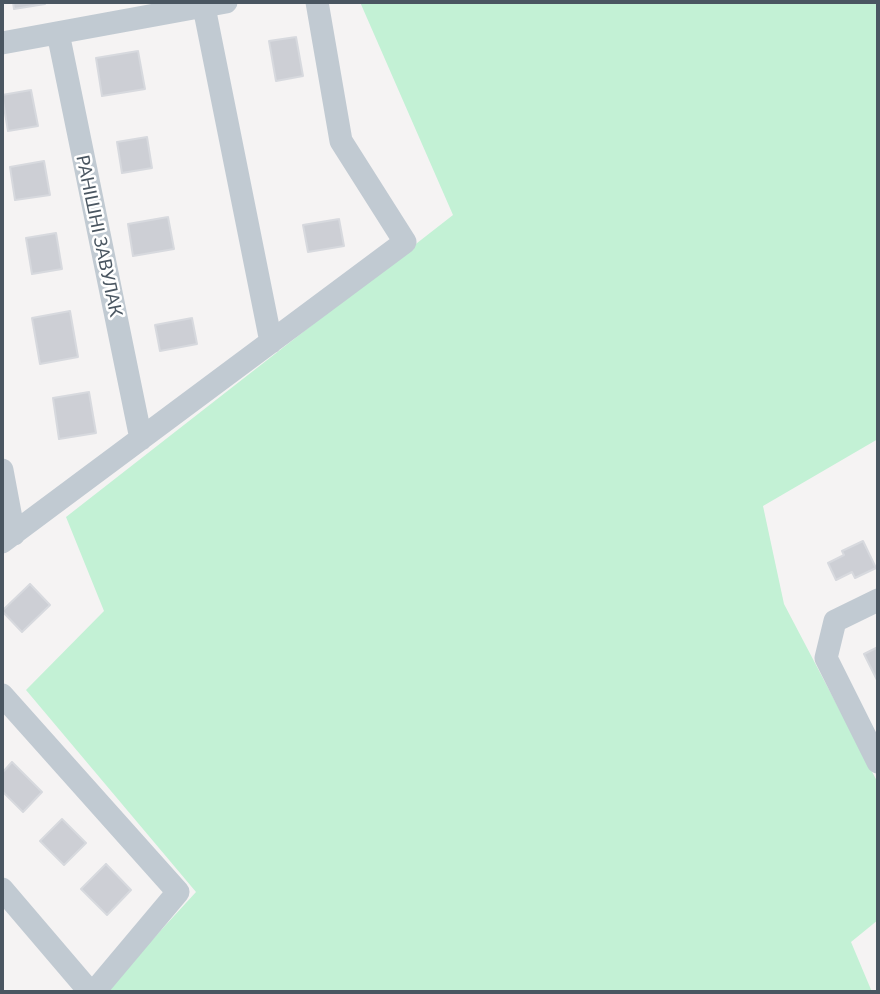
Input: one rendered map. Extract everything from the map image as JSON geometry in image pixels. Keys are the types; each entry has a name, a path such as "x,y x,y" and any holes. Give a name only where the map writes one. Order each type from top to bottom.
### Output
{"street":[{"path":"8,538 405,242 341,141 317,2"},
{"path":"2,43 215,4 271,342"},
{"name":"РАНІШНІ ЗАВУЛАК","path":"58,33 141,439"},
{"path":"2,470 8,538"},
{"path":"878,600 835,621 826,658 878,762"},
{"path":"2,695 178,892 92,992 2,889"}],"green space":[{"path":"360,2 878,2 878,439 763,506 784,604 878,783 878,920 851,942 872,992 112,992 108,988 196,892 26,690 104,611 66,517 453,215"}],"building":[{"path":"13,2 45,2 45,4 14,9"},
{"path":"296,37 303,76 276,81 269,41"},
{"path":"138,51 145,89 102,96 96,58"},
{"path":"31,90 38,126 8,131 2,95"},
{"path":"147,137 152,168 122,173 117,142"},
{"path":"44,161 50,195 15,200 10,167"},
{"path":"168,217 174,249 133,256 128,224"},
{"path":"339,219 344,246 308,252 303,225"},
{"path":"56,233 62,269 32,274 26,238"},
{"path":"70,311 78,357 40,364 32,318"},
{"path":"192,318 197,344 160,351 155,325"},
{"path":"89,392 96,433 59,439 53,398"},
{"path":"863,541 876,568 855,578 852,572 836,580 828,563 844,555 842,551"},
{"path":"30,584 50,605 22,632 2,611"},
{"path":"878,647 878,682 864,654"},
{"path":"12,762 42,792 23,812 2,791 2,773"},
{"path":"62,819 86,843 64,865 40,841"},
{"path":"106,864 131,890 107,915 81,889"}]}
